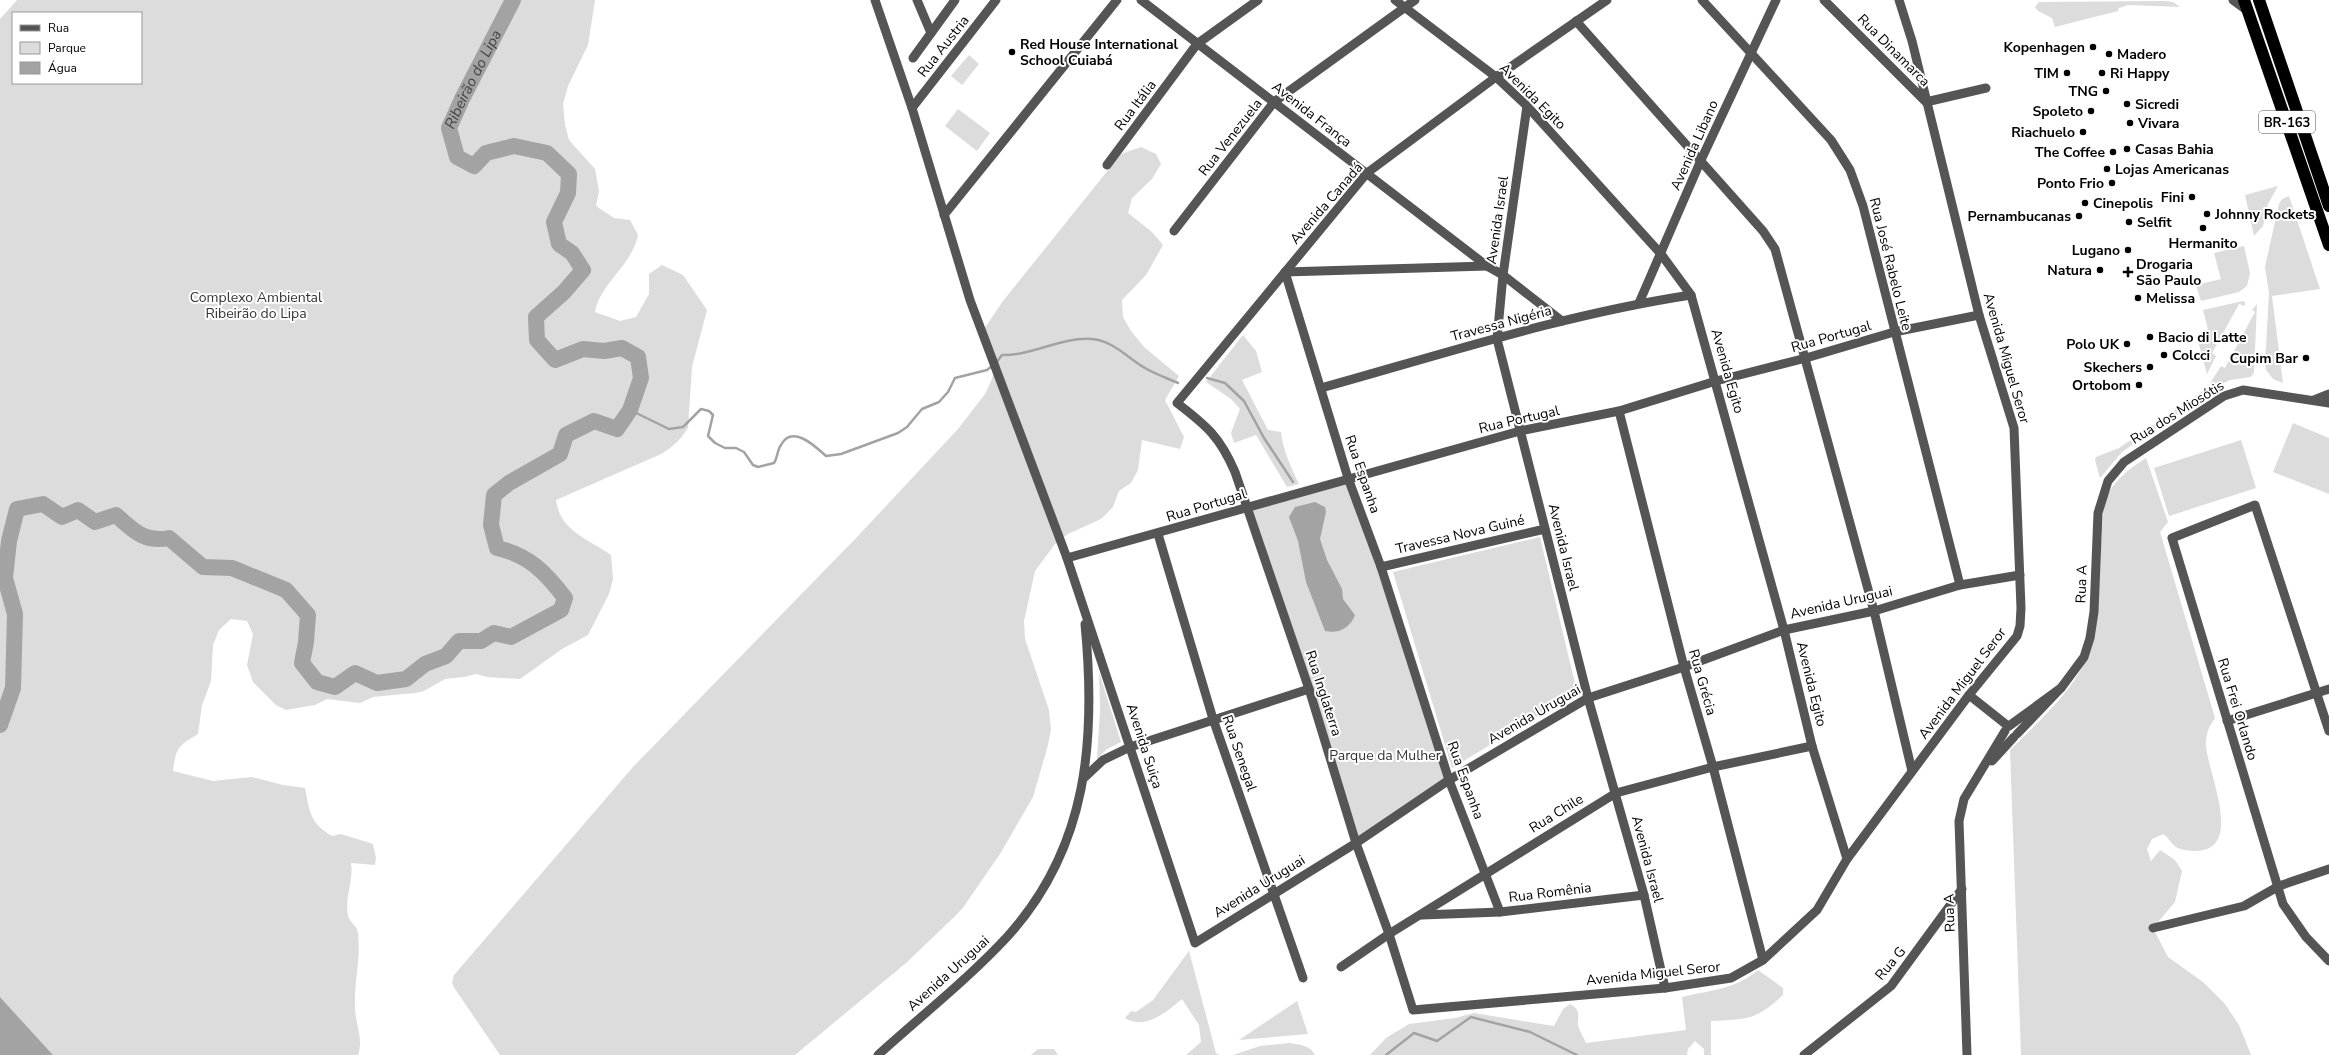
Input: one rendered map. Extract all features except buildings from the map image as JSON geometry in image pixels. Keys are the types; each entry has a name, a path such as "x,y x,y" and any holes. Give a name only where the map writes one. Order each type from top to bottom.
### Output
{"highway":[{"name":"BR-163","path":"2259,0 2329,206"},
{"name":"BR-163","path":"2246,5 2329,245"}],"street":[{"name":"Avenida Suiça","path":"875,0 912,108 970,300 1067,558 1195,943"},
{"path":"917,0 931,33"},
{"path":"913,58 955,0"},
{"name":"Rua Austria","path":"912,108 996,0"},
{"path":"944,215 1117,0"},
{"name":"Avenida França","path":"1141,0 1487,266 1503,275 1562,321"},
{"name":"Rua Itália","path":"1107,165 1198,44 1258,0"},
{"name":"Avenida Egito","path":"1395,0 1496,77 1527,106 1661,254 1691,295 1784,630 1812,746 1847,859"},
{"name":"Rua Venezuela","path":"1174,231 1274,102 1414,0"},
{"name":"Avenida Canadá","path":"1177,403 1367,173 1496,77 1607,0"},
{"name":"Rua José Rabelo Leite","path":"1702,0 1751,55 1831,140 1850,170 1863,206 1894,332 1960,585"},
{"name":"Avenida Libano","path":"1639,303 1701,160 1776,0"},
{"name":"Rua Dinamarca","path":"1824,0 1926,102"},
{"name":"Avenida Miguel Seror","path":"1414,1010 1665,988 1731,978 1763,960 1817,910 1847,859 1969,695 2016,636 2020,626 2020,575 2014,428 1979,315 1899,0"},
{"path":"2233,0 2246,5"},
{"path":"1576,21 1763,231 1775,249 1874,610 1912,771"},
{"path":"1926,102 1986,88"},
{"name":"Avenida Israel","path":"1527,106 1503,275 1497,339 1588,698 1644,895 1665,988"},
{"path":"1285,272 1487,266"},
{"name":"Rua Espanha","path":"1285,272 1348,478 1381,567 1449,780 1486,872"},
{"name":"Travessa Nigéria","path":"1321,388 1562,321 1639,303 1691,295"},
{"name":"Rua Portugal","path":"1067,558 1158,534 1247,506 1520,431 1619,411 1716,381 1806,358 1894,332 1979,315"},
{"name":"Rua dos Miosótis","path":"2112,475 2124,462 2224,396 2233,392 2243,390 2329,403"},
{"name":"Rua dos Miosótis","path":"2310,400 2329,394"},
{"name":"Rua Inglaterra","path":"1177,403 1211,430 1226,451 1247,506 1308,689 1356,843 1389,934 1414,1010"},
{"name":"Rua Grécia","path":"1619,411 1684,667 1713,767 1763,960"},
{"name":"Rua A","path":"1980,776 2061,688 2081,661 2090,638 2094,612 2098,513 2104,488 2112,475"},
{"name":"Rua Frei Orlando","path":"2316,693 2255,506 2172,538 2227,721 2279,886 2283,904 2306,937 2329,961"},
{"name":"Travessa Nova Guiné","path":"1381,567 1545,528"},
{"name":"Rua Senegal","path":"1158,534 1213,719 1303,978"},
{"name":"Avenida Uruguai","path":"1195,943 1356,843 1449,780 1588,698 1684,667 1784,630 1874,610 1960,585 2020,575"},
{"name":"Avenida Uruguai","path":"878,1055 995,949 1032,906 1052,873 1068,837 1085,777 1090,736 1090,671 1084,607"},
{"name":"Rua A","path":"1967,1055 1959,821 1964,799 1980,776 2007,728 2061,688"},
{"path":"1085,777 1103,760 1130,747 1308,689"},
{"path":"2227,721 2329,689"},
{"path":"2316,693 2329,731"},
{"path":"1969,695 2007,728 2015,726 2016,736"},
{"name":"Rua Chile","path":"1341,967 1389,934 1486,872 1616,793 1713,767 1812,746"},
{"path":"2153,928 2244,906 2279,886 2329,869"},
{"name":"Rua Romênia","path":"1486,872 1500,912 1644,895"},
{"name":"Rua G","path":"1804,1055 1891,986 1962,889"},
{"path":"1420,915 1500,912"}],"green space":[{"name":"Complexo Ambiental Ribeirão do Lipa","path":"17,0 595,0 588,45 568,86 563,104 565,125 569,140 595,169 599,191 596,206 614,218 630,220 638,235 635,246 629,256 603,292 595,312 620,321 636,317 649,294 649,274 662,265 683,275 707,310 692,367 688,428 682,436 673,446 661,454 556,500 559,511 569,527 611,555 613,579 609,594 588,635 562,649 520,679 487,677 476,674 445,679 424,691 415,693 373,697 360,703 327,699 315,705 286,710 276,705 253,682 247,665 253,634 247,621 231,619 219,630 213,645 211,681 202,705 198,734 179,748 175,757 173,771 213,781 252,777 283,785 305,788 312,816 324,831 332,836 341,834 373,844 376,858 375,865 351,863 352,870 347,903 349,917 357,930 359,942 355,998 355,1013 360,1037 360,1049 358,1055 53,1055 0,997 0,19"},
{"path":"2039,2 2173,2 2180,7 2128,5 2119,8 2118,11 2055,27 2052,18 2038,11 2035,7"},
{"path":"969,55 979,64 962,85 951,76"},
{"path":"958,109 990,133 977,151 945,126"},
{"path":"1141,147 1156,154 1161,164 1152,179 1132,198 1128,213 1152,232 1163,245 1146,275 1122,300 1123,317 1131,331 1144,347 1179,376 1165,400 1184,437 1180,449 1142,440 1138,470 1131,483 1119,491 1113,507 1101,519 1068,534 1055,544 1035,571 1024,621 1025,639 1049,710 1051,729 1048,745 1033,797 1000,854 962,909 906,963 795,1055 500,1055 455,989 452,983 454,975 633,767 857,537 958,429 985,394 992,379 995,363 982,332 1003,301 1121,154"},
{"path":"2278,186 2268,204 2263,226 2254,236 2245,195"},
{"path":"2289,196 2320,289 2272,296 2283,383 2273,379 2266,370 2265,364 2269,293 2265,267 2279,204 2282,199"},
{"path":"2244,246 2250,273 2247,286 2239,292 2201,301 2196,285 2221,279 2214,253"},
{"path":"2243,301 2245,302 2245,306 2239,304 2212,353 2216,356 2207,374 2197,337 2209,333 2203,310"},
{"path":"2257,304 2254,372 2251,377 2230,380 2219,385 2122,452 2100,478 2095,460 2096,457 2119,448 2207,388 2221,366 2225,368 2255,312 2252,310"},
{"path":"1243,335 1256,351 1262,372 1242,380 1268,430 1281,432 1285,452 1299,484 1287,487 1256,435 1234,443 1231,433 1240,409 1231,399 1206,382"},
{"path":"2293,423 2329,438 2329,494 2273,472"},
{"path":"2241,440 2256,488 2169,516 2154,468"},
{"path":"2146,458 2168,522 2160,532 2215,718 2208,730 2206,744 2221,819 2220,833 2214,844 2203,850 2190,851 2178,848 2163,834 2152,839 2147,849 2151,861 2160,850 2175,860 2182,871 2175,902 2153,928 2168,957 2203,982 2225,1004 2239,1025 2251,1055 2021,1055 2010,750 2048,713 2060,699 2080,671 2088,656 2094,639 2104,502 2116,482"},
{"name":"Parque da Mulher","path":"1348,483 1447,779 1359,837 1251,509"},
{"path":"1540,537 1577,692 1452,768 1393,572"},
{"path":"1099,672 1121,742 1107,749 1097,759 1100,711"},
{"path":"1189,951 1216,1053 1219,1055 1186,1055 1201,1042 1199,1025 1182,999 1163,1014 1148,1021 1133,1021 1125,1018 1131,1011 1136,1012 1153,1000"},
{"path":"1758,970 1783,988 1783,995 1765,1010 1750,1017 1734,1020 1711,1021 1711,1055 1704,1055 1704,1049 1695,1041 1688,1049 1687,1055 1370,1055 1386,1038 1409,1024 1455,1018 1474,1013 1554,1026 1563,1009 1570,1004 1576,1008 1579,1029 1586,1043 1686,1030 1682,997 1712,991 1740,982"},
{"path":"1297,1001 1308,1034 1239,1040"},
{"path":"1290,1043 1308,1047 1315,1055 1233,1055 1260,1046"},
{"path":"1038,1049 1054,1049 1058,1055 1031,1055"}],"water":[{"path":"1315,502 1325,507 1326,512 1320,539 1327,560 1342,589 1343,599 1355,615 1347,627 1335,632 1325,631 1306,582 1298,541 1289,517 1295,507"},
{"path":"0,997 53,1055 0,1055"}],"waterway":[{"name":"Ribeirão do Lipa","path":"0,725 13,688 15,614 5,578 9,541 17,509 43,504 62,517 78,510 95,522 116,515 134,530 146,537 153,539 169,538 203,567 232,568 286,590 308,615 306,642 302,663 317,682 335,687 355,673 377,683 406,679 425,664 446,656 459,641 481,641 494,633 511,637 561,610 565,598 544,573 528,560 497,548 491,525 494,495 509,483 560,454 566,435 594,421 617,429 630,410 641,378 638,357 622,348 604,351 583,349 555,360 537,340 536,317 564,292 583,270 572,253 559,244 554,222 568,193 569,174 547,153 514,146 486,153 474,166 457,157 449,128 462,99 513,0"},
{"path":"996,363 1002,355 1024,353 1068,341 1091,339 1099,340 1113,346 1145,368 1178,383"},
{"path":"630,410 669,429 683,427 701,409 709,411 713,415 708,436 715,443 725,448 736,448 744,452 753,465 758,467 774,463 780,447 786,439 791,436 804,439 826,456 841,454 898,433 907,427 922,409 939,402 948,392 955,378 987,370 992,366"},
{"path":"1207,378 1225,383 1244,401 1264,438 1293,482"},
{"path":"1386,1055 1414,1033 1437,1041 1471,1017 1530,1032 1577,1055"}],"place":[{"name":"Kopenhagen","path":"2093,47"},
{"name":"Red House International School Cuiabá","path":"1012,52"},
{"name":"Madero","path":"2109,54"},
{"name":"TIM","path":"2067,73"},
{"name":"Ri Happy","path":"2102,73"},
{"name":"TNG","path":"2106,91"},
{"name":"Sicredi","path":"2127,104"},
{"name":"Spoleto","path":"2091,111"},
{"name":"Vivara","path":"2130,123"},
{"name":"Riachuelo","path":"2083,132"},
{"name":"Casas Bahia","path":"2127,149"},
{"name":"The Coffee","path":"2113,152"},
{"name":"Lojas Americanas","path":"2107,169"},
{"name":"Ponto Frio","path":"2112,183"},
{"name":"Fini","path":"2192,197"},
{"name":"Cinepolis","path":"2085,203"},
{"name":"Johnny Rockets","path":"2207,214"},
{"name":"Pernambucanas","path":"2079,216"},
{"name":"Selfit","path":"2129,222"},
{"name":"Hermanito","path":"2203,228"},
{"name":"Lugano","path":"2128,250"},
{"name":"Natura","path":"2100,270"},
{"name":"Drogaria São Paulo","path":"2128,272"},
{"name":"Melissa","path":"2138,298"},
{"name":"Bacio di Latte","path":"2150,337"},
{"name":"Polo UK","path":"2127,344"},
{"name":"Colcci","path":"2164,355"},
{"name":"Cupim Bar","path":"2306,358"},
{"name":"Skechers","path":"2150,367"},
{"name":"Ortobom","path":"2139,385"}]}
